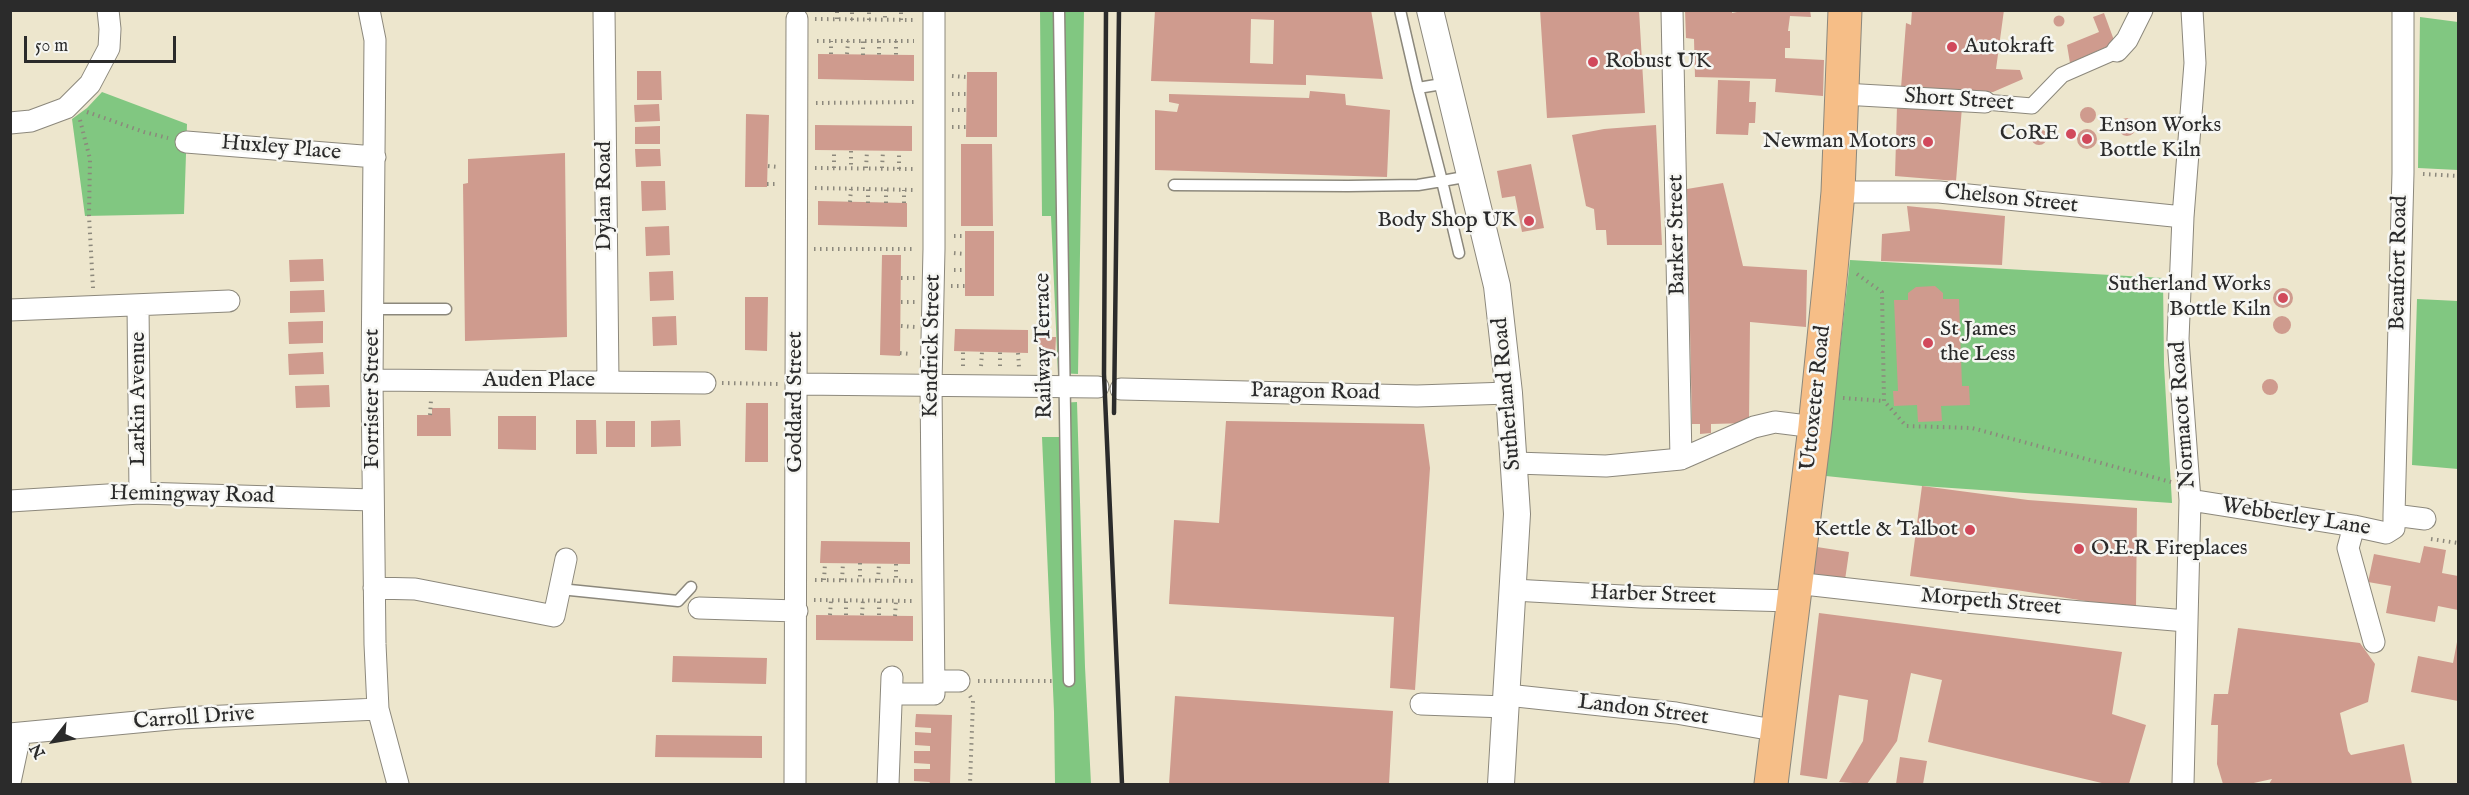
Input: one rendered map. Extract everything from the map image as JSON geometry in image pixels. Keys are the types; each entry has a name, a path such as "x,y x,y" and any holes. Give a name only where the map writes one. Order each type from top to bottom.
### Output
{"main road":[{"name":"Uttoxeter Road","path":"1771,784 1821,378 1838,192 1845,10"}],"street":[{"path":"10,123 31,121 66,108 90,84 109,48 108,10"},
{"name":"Forrister Street","path":"369,10 375,40 372,380 378,709 398,784"},
{"name":"Dylan Road","path":"604,10 608,382"},
{"name":"Sutherland Road","path":"1430,10 1497,286 1509,393 1517,514 1501,784"},
{"name":"Barker Street","path":"1672,10 1681,459"},
{"name":"Short Street","path":"1843,94 2032,106 2062,75 2117,51 2127,40 2142,10"},
{"name":"Normacot Road","path":"2183,784 2190,492 2178,339 2182,218 2195,63 2192,10"},
{"name":"Beaufort Road","path":"2394,515 2403,173 2403,10"},
{"name":"Goddard Street","path":"795,784 804,606 797,384 797,42 805,15"},
{"name":"Kendrick Street","path":"926,24 921,249 931,384 934,681"},
{"name":"Huxley Place","path":"186,142 375,157"},
{"name":"Chelson Street","path":"1838,192 1939,192 2182,218"},
{"name":"Larkin Avenue","path":"10,310 230,301"},
{"name":"Larkin Avenue","path":"138,305 140,492"},
{"name":"Auden Place","path":"372,380 705,383"},
{"path":"797,384 1098,387"},
{"name":"Paragon Road","path":"1121,389 1417,396 1509,393"},
{"path":"1515,463 1606,466 1681,459 1754,426 1775,422 1815,427"},
{"name":"Hemingway Road","path":"10,501 140,492 373,500"},
{"name":"Webberley Lane","path":"2190,492 2386,533 2394,528 2394,515 2425,519"},
{"path":"2354,526 2348,548 2374,642"},
{"path":"374,588 415,589 554,616 566,560"},
{"name":"Harber Street","path":"1512,590 1641,597 1794,592"},
{"name":"Morpeth Street","path":"1794,592 1965,602 2186,621"},
{"path":"699,608 804,606"},
{"path":"888,784 892,686 934,694 934,681 959,681"},
{"name":"Landon Street","path":"1421,704 1507,701 1676,712 1779,731"},
{"name":"Carroll Drive","path":"15,734 180,718 378,709"},
{"path":"10,782 15,734"}],"lane":[{"name":"Railway Terrace","path":"1059,10 1069,681"},
{"path":"1400,10 1459,254"},
{"path":"1418,88 1448,83"},
{"path":"1174,185 1418,185 1470,176"},
{"path":"374,309 446,309"},
{"path":"560,589 678,602 691,587"}],"path":[{"path":"837,10 837,19"},
{"path":"852,10 852,20"},
{"path":"869,10 869,20"},
{"path":"885,10 885,20"},
{"path":"901,10 901,20"},
{"path":"805,15 812,19 901,20 926,24"},
{"path":"797,42 896,41 926,24"},
{"path":"831,41 831,54"},
{"path":"847,54 848,41"},
{"path":"862,55 863,41"},
{"path":"879,41 879,55"},
{"path":"896,41 896,55"},
{"path":"74,99 89,115 186,142"},
{"path":"74,99 90,159 89,216 95,307"},
{"path":"797,103 923,99"},
{"path":"796,188 917,190 923,165 898,169 834,168 834,151"},
{"path":"851,151 851,168"},
{"path":"866,168 867,151"},
{"path":"882,168 883,151"},
{"path":"898,169 899,151"},
{"path":"2403,173 2458,176"},
{"path":"850,189 850,202"},
{"path":"868,189 868,202"},
{"path":"886,189 886,203"},
{"path":"904,190 904,203"},
{"path":"810,239 810,249 921,249"},
{"path":"916,268 916,286"},
{"path":"1831,269 1852,271 1882,292 1884,401 1906,426 1972,428 2166,482 2190,492"},
{"path":"901,278 916,278"},
{"path":"916,294 916,310"},
{"path":"901,302 916,302"},
{"path":"916,319 916,336"},
{"path":"900,326 916,327"},
{"path":"963,352 963,371"},
{"path":"981,371 982,352"},
{"path":"999,372 1000,352"},
{"path":"1018,352 1019,372"},
{"path":"900,353 915,354 915,362"},
{"path":"1821,378 1834,379 1833,398 1884,401"},
{"path":"705,383 797,384"},
{"path":"824,579 825,563"},
{"path":"842,580 843,563"},
{"path":"860,564 860,580"},
{"path":"878,580 879,564"},
{"path":"896,564 896,580"},
{"path":"811,590 811,579 824,579 896,580 933,591"},
{"path":"804,606 831,600 896,601 933,591"},
{"path":"830,615 831,600"},
{"path":"846,600 846,615"},
{"path":"862,615 863,600"},
{"path":"879,601 879,615"},
{"path":"895,616 896,601"},
{"path":"959,681 1069,681"},
{"path":"959,681 973,701 970,784"}],"green space":[{"path":"1040,11 1084,11 1078,374 1058,373 1051,216 1042,216"},
{"path":"2420,17 2458,22 2458,170 2418,168"},
{"path":"102,92 187,124 184,214 85,216 72,119 87,108"},
{"path":"1850,260 2163,278 2164,365 2172,503 1922,486 1826,476"},
{"path":"2417,299 2458,301 2458,469 2412,465"},
{"path":"1077,402 1091,784 1055,784 1042,437 1059,437 1059,403"}],"building":[{"path":"1155,10 1371,10 1383,79 1306,75 1306,85 1151,81","holes":["1251,19 1274,20 1273,64 1250,63"]},
{"name":"Robust UK","path":"1540,10 1639,10 1645,113 1547,118"},
{"path":"1685,10 1732,10 1732,13 1737,10 1810,10 1811,17 1790,16 1788,31 1790,31 1790,48 1785,48 1785,58 1824,60 1823,96 1775,92 1776,79 1695,77 1694,39 1686,38"},
{"name":"Autokraft","path":"1912,10 2004,10 1996,69 2020,70 2023,79 1993,92 1901,88 1906,23 1911,25"},
{"path":"2104,13 2115,43 2070,63 2067,45 2099,32 2093,17"},
{"path":"2059,15 2065,21 2059,27 2053,21"},
{"path":"818,54 914,55 914,81 818,79"},
{"path":"637,71 661,71 662,100 637,100"},
{"path":"967,72 997,72 997,137 966,137"},
{"path":"1718,80 1750,81 1749,102 1756,102 1755,123 1749,123 1748,135 1716,134"},
{"path":"1310,91 1345,94 1346,105 1390,110 1387,177 1155,170 1155,110 1177,112 1179,104 1169,102 1169,94 1309,98"},
{"path":"659,104 660,121 635,122 634,105"},
{"name":"Newman Motors","path":"1897,106 1962,107 1956,181 1895,176"},
{"name":"Enson Works Bottle Kiln","path":"2085,107 2091,107 2096,115 2094,121 2085,123 2080,118 2080,112"},
{"path":"746,114 769,115 767,187 745,187"},
{"name":"Enson Works Bottle Kiln","path":"2123,118 2131,118 2136,123 2134,134 2123,136 2118,131 2118,123"},
{"path":"815,125 912,126 912,151 815,150"},
{"path":"1656,125 1662,245 1607,245 1606,230 1596,230 1594,209 1586,206 1572,135 1604,129"},
{"path":"660,126 660,144 635,144 635,127"},
{"name":"Enson Works Bottle Kiln","path":"2039,129 2045,131 2047,137 2045,143 2039,145 2033,143 2031,137 2033,131"},
{"name":"Enson Works Bottle Kiln","path":"2087,129 2094,132 2097,139 2094,146 2087,149 2080,146 2077,139 2080,132"},
{"path":"961,144 992,144 993,226 961,226"},
{"path":"635,149 660,149 661,166 636,167"},
{"path":"565,153 567,337 465,341 463,184 468,183 468,159"},
{"path":"1531,164 1544,228 1522,232 1515,196 1502,198 1497,171"},
{"path":"641,181 665,181 666,210 642,211"},
{"path":"1723,183 1743,266 1807,270 1806,327 1750,322 1749,423 1711,424 1711,433 1700,434 1700,424 1692,424 1687,189"},
{"path":"818,201 907,203 907,227 818,225"},
{"path":"1907,206 2005,216 2002,265 1881,261 1882,234 1910,231"},
{"path":"669,226 670,255 646,256 645,227"},
{"path":"965,231 994,231 994,296 965,296"},
{"path":"882,255 901,255 900,356 880,355"},
{"path":"323,259 324,281 290,282 289,260"},
{"path":"673,271 674,300 650,301 649,272"},
{"name":"St James the Less","path":"1935,286 1943,293 1943,299 1959,299 1962,386 1969,386 1970,405 1941,406 1942,421 1918,422 1917,405 1894,406 1893,391 1898,391 1894,300 1908,300 1908,293 1916,287"},
{"name":"Sutherland Works Bottle Kiln","path":"2283,288 2290,291 2293,298 2290,305 2283,308 2276,305 2273,298 2276,291"},
{"path":"324,290 325,312 290,313 290,291"},
{"path":"745,297 768,297 767,351 745,350"},
{"path":"676,316 677,345 653,346 652,317"},
{"name":"Sutherland Works Bottle Kiln","path":"2278,316 2286,316 2291,321 2289,332 2278,334 2273,329 2273,321"},
{"path":"323,321 323,343 289,344 288,322"},
{"path":"955,329 1028,330 1028,353 954,351"},
{"path":"1039,337 1056,337 1055,356 1039,356"},
{"path":"323,352 324,374 289,375 288,354"},
{"path":"2270,379 2278,387 2270,395 2262,387"},
{"path":"329,385 330,407 296,408 295,386"},
{"path":"746,403 768,403 768,462 745,462"},
{"path":"432,408 450,408 451,436 417,436 417,415 432,415"},
{"path":"498,416 536,416 536,450 498,449"},
{"path":"576,420 596,420 597,454 576,454"},
{"path":"680,420 681,446 651,447 651,421"},
{"path":"606,421 635,421 635,447 606,447"},
{"path":"1226,421 1424,424 1430,468 1415,690 1390,688 1394,617 1169,604 1174,520 1219,523"},
{"path":"1922,486 2028,500 2137,508 2136,609 1910,576"},
{"path":"821,541 910,542 910,564 820,563"},
{"path":"2424,546 2446,550 2442,573 2458,576 2458,610 2438,606 2435,622 2386,613 2391,586 2368,582 2374,554 2420,563"},
{"name":"Kettle & Talbot","path":"1817,547 1849,552 1845,580 1813,575"},
{"path":"1819,613 2122,652 2112,714 2146,725 2129,784 2106,784 1928,742 1942,680 1911,673 1897,741 1867,784 1839,782 1863,741 1868,700 1839,695 1827,779 1800,775"},
{"path":"816,615 913,616 913,641 816,640"},
{"path":"2238,628 2360,643 2375,664 2368,702 2340,713 2348,751 2351,755 2404,744 2412,784 2269,784 2272,779 2249,784 2223,784 2217,764 2218,725 2211,725 2214,694 2228,694"},
{"path":"2457,642 2458,701 2411,692 2418,656 2453,663"},
{"path":"673,656 767,658 766,684 672,682"},
{"path":"1175,696 1393,711 1389,784 1169,784"},
{"path":"916,714 952,715 950,784 914,781 914,769 930,769 930,764 914,763 914,751 930,751 930,746 915,745 915,732 931,733 931,728 915,727"},
{"path":"656,735 762,736 762,758 655,757"},
{"path":"1900,757 1927,761 1923,784 1896,784"}],"railway":[{"path":"1106,10 1104,374 1122,784"},
{"path":"1114,413 1119,10"}],"place":[{"name":"Autokraft","path":"1952,47"},
{"name":"Robust UK","path":"1593,62"},
{"name":"CoRE","path":"2071,134"},
{"name":"Enson Works Bottle Kiln","path":"2087,139"},
{"name":"Newman Motors","path":"1928,142"},
{"name":"Body Shop UK","path":"1529,221"},
{"name":"Sutherland Works Bottle Kiln","path":"2283,298"},
{"name":"St James the Less","path":"1928,343"},
{"name":"Kettle & Talbot","path":"1970,530"},
{"name":"O.E.R Fireplaces","path":"2079,549"}]}
